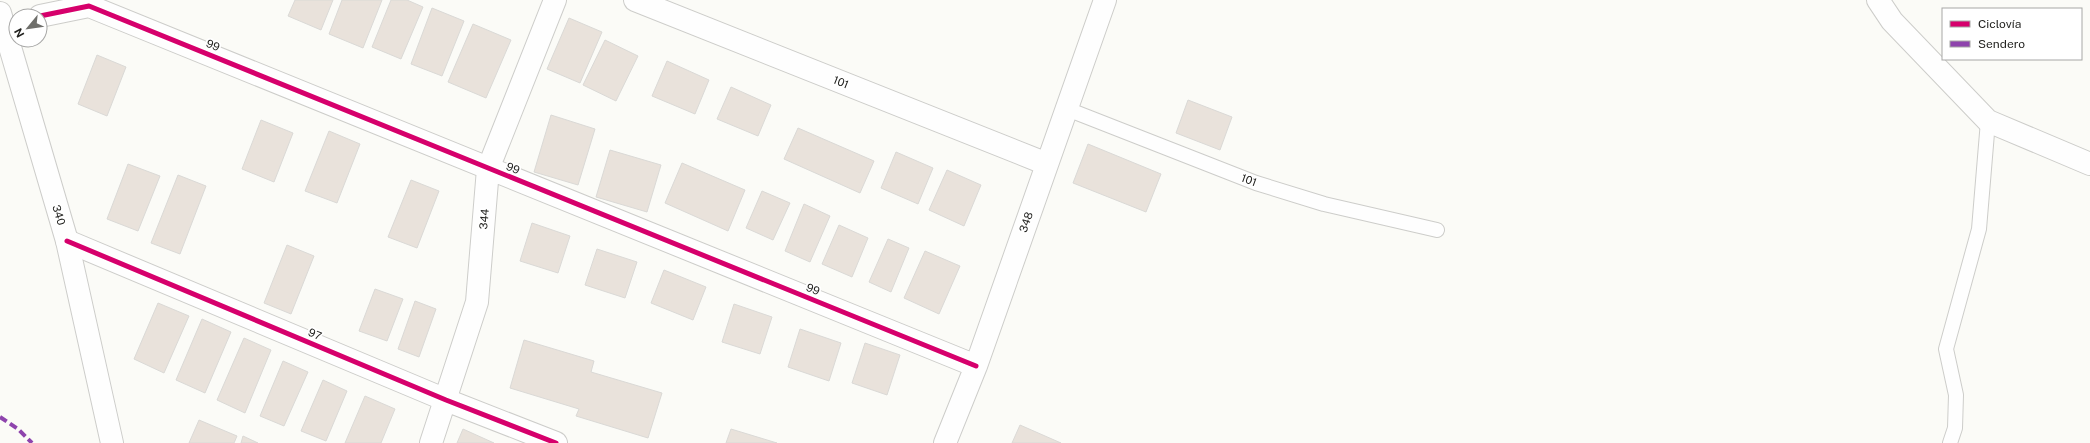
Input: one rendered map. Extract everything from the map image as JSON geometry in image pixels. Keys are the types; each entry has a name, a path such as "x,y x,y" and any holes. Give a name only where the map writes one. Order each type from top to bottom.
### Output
{"street":[{"name":"344","path":"431,443 477,302 488,168 555,0"},
{"name":"101","path":"635,0 1047,164"},
{"name":"348","path":"945,443 976,366 1105,0"},
{"path":"1878,0 1892,21 1988,121 2090,164"},
{"name":"99","path":"48,14 90,3 488,168 976,366"},
{"name":"340","path":"6,19 15,60 67,241 112,443"},
{"name":"97","path":"67,241 446,400 556,443"}],"lane":[{"name":"101","path":"1067,110 1256,183 1324,204 1438,230"},
{"path":"1950,443 1955,428 1956,395 1946,349 1979,230 1988,121"}],"building":[{"path":"295,0 333,0 321,30 288,16"},
{"path":"342,0 382,0 363,48 329,34"},
{"path":"391,0 407,0 423,7 401,59 372,47"},
{"path":"432,8 464,21 442,76 411,64"},
{"path":"569,18 602,32 580,83 547,69"},
{"path":"473,24 511,40 486,98 448,82"},
{"path":"605,40 638,56 616,101 583,85"},
{"path":"97,55 126,67 107,116 78,104"},
{"path":"667,61 709,80 695,114 652,96"},
{"path":"731,87 771,105 758,136 717,119"},
{"path":"1188,100 1232,117 1220,150 1176,133"},
{"path":"551,115 595,129 578,185 534,172"},
{"path":"261,120 293,133 274,182 242,169"},
{"path":"798,128 874,161 860,193 784,159"},
{"path":"329,131 360,144 337,203 305,191"},
{"path":"1088,144 1161,174 1146,212 1073,183"},
{"path":"610,150 661,165 647,212 596,197"},
{"path":"896,152 933,168 918,204 881,188"},
{"path":"682,163 745,190 728,231 665,203"},
{"path":"128,164 160,176 138,231 107,219"},
{"path":"947,170 981,185 964,226 929,210"},
{"path":"178,175 206,186 180,254 151,243"},
{"path":"411,180 439,191 417,248 388,237"},
{"path":"762,191 790,203 773,240 746,228"},
{"path":"804,204 830,216 810,262 785,251"},
{"path":"532,223 570,236 558,273 520,261"},
{"path":"839,225 868,238 852,277 822,264"},
{"path":"888,239 909,248 891,292 869,282"},
{"path":"287,245 314,256 291,314 264,303"},
{"path":"597,249 637,262 625,298 585,285"},
{"path":"925,251 960,266 939,314 904,298"},
{"path":"664,270 706,287 693,320 651,303"},
{"path":"375,289 403,299 387,341 359,331"},
{"path":"415,301 436,309 419,357 398,349"},
{"path":"158,303 189,316 164,373 134,359"},
{"path":"734,304 772,317 760,354 722,342"},
{"path":"202,319 231,332 205,393 176,380"},
{"path":"800,329 841,343 829,381 788,367"},
{"path":"244,338 271,350 245,413 217,400"},
{"path":"524,340 594,361 591,372 662,393 648,438 576,416 579,409 510,388"},
{"path":"865,343 900,355 887,395 852,383"},
{"path":"283,361 308,372 284,426 260,416"},
{"path":"323,380 347,391 326,441 301,431"},
{"path":"365,396 395,409 381,443 345,443"},
{"path":"199,420 237,436 234,443 189,443"},
{"path":"1020,425 1061,443 1012,443"},
{"path":"463,429 494,443 457,443"},
{"path":"731,429 777,443 726,443"},
{"path":"243,436 258,443 241,443"}],"marked path":[{"path":"0,417 18,429 32,443"}],"cycle path":[{"path":"48,14 89,6 976,366"},
{"path":"67,241 446,400 556,443"}]}
